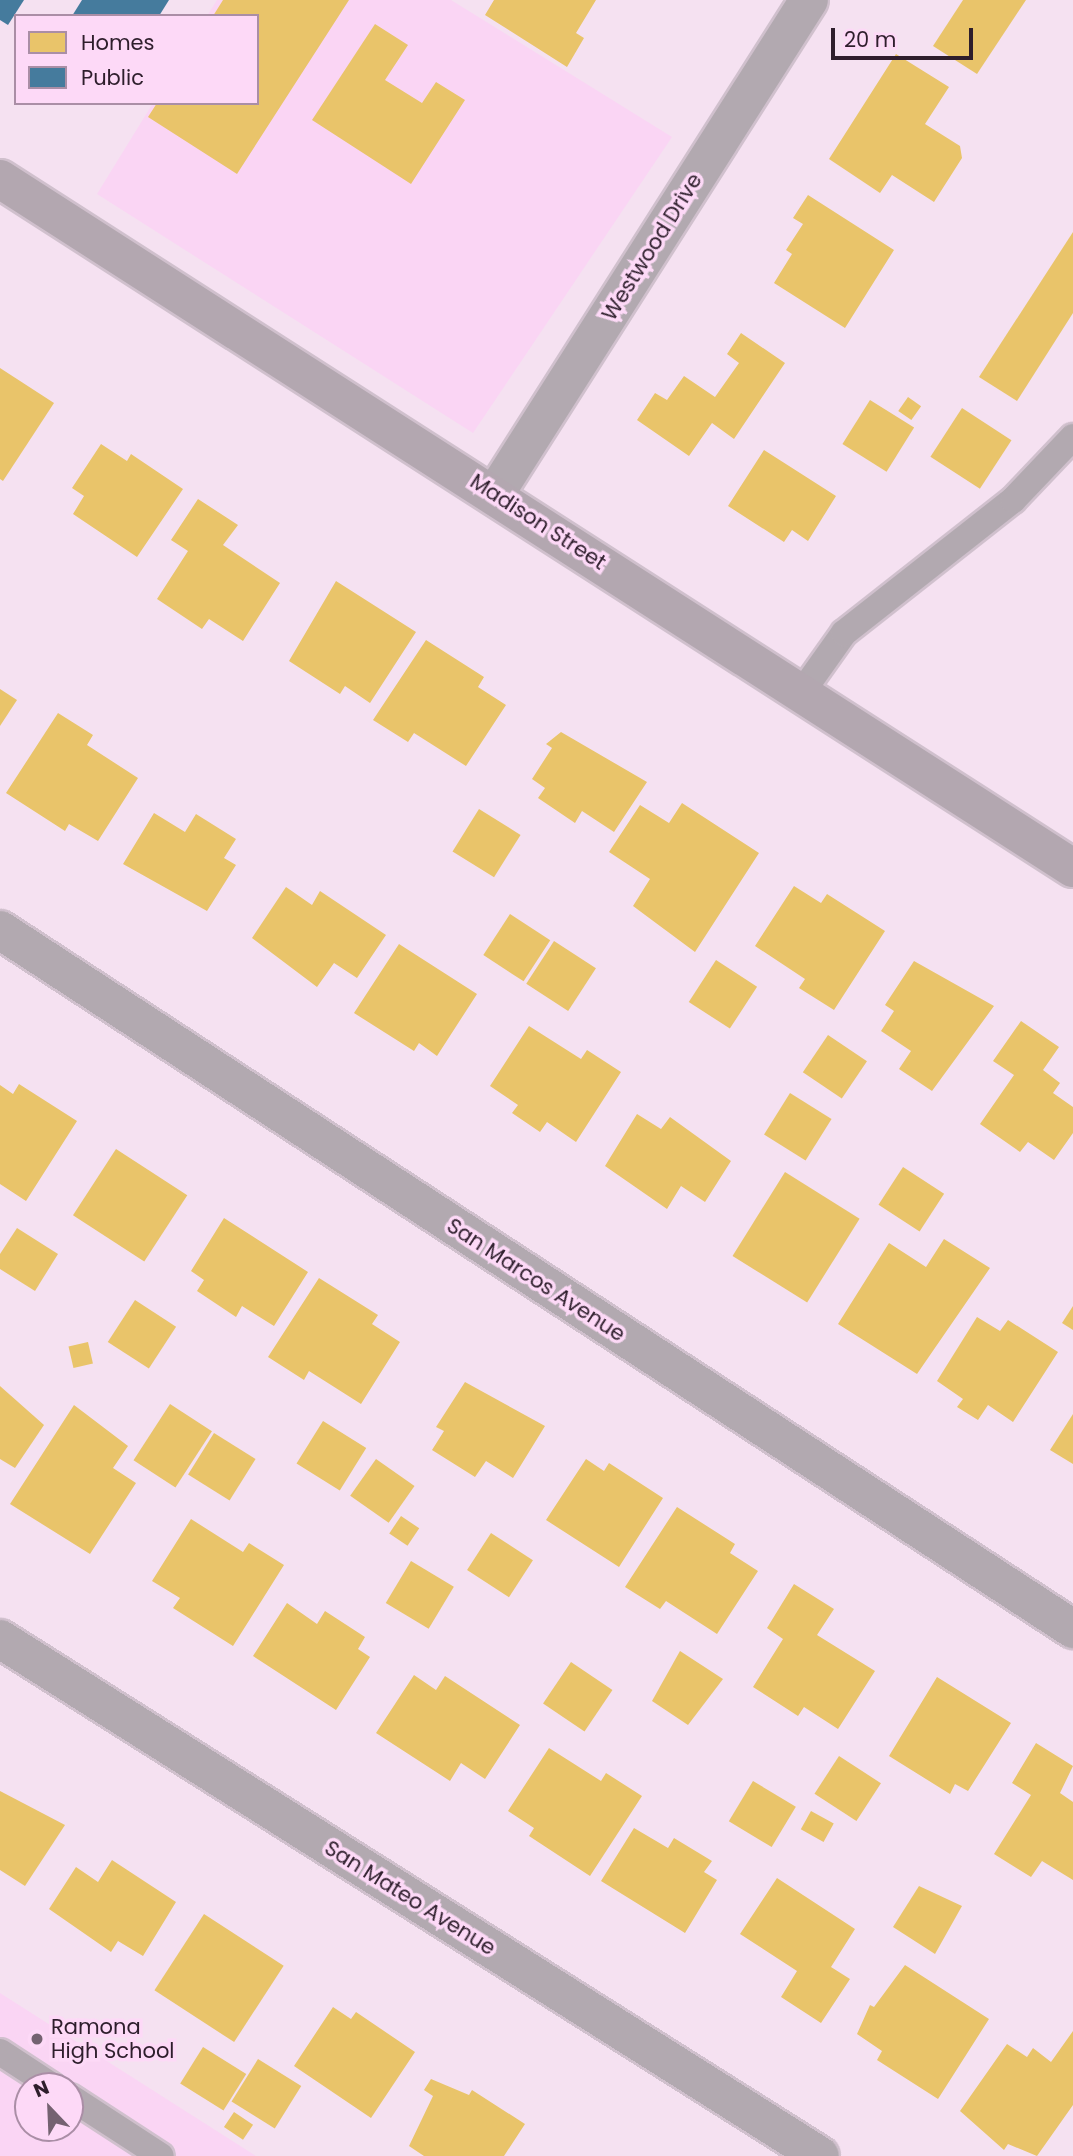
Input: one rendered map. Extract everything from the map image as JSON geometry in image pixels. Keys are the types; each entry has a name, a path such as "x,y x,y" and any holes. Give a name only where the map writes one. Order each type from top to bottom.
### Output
{"main road":[{"name":"Madison Street","path":"0,179 495,494 1073,868"}],"street":[{"name":"Westwood Drive","path":"495,494 809,0"},
{"name":"San Marcos Avenue","path":"0,930 1073,1629"},
{"name":"San Mateo Avenue","path":"0,1639 820,2156"}],"lane":[{"path":"802,692 844,632 1013,500 1073,437"},
{"path":"0,2052 31,2072"},
{"path":"84,2106 161,2156"}],"shaded area":[{"path":"217,0 451,0 672,137 473,433 97,194 152,105 259,105 259,14 208,14"},
{"name":"Ramona High School","path":"0,1993 256,2156 0,2156"}],"building: Homes":[{"path":"223,0 349,0 237,174 148,117 156,105 259,105 259,14 214,14"},
{"path":"494,0 596,0 576,33 584,38 567,67 485,15"},
{"path":"963,0 1026,0 977,74 933,46"},
{"path":"375,24 408,45 385,80 422,103 436,82 465,100 411,184 312,120"},
{"path":"896,54 949,87 925,124 960,146 962,158 934,202 892,175 880,193 829,159"},
{"path":"808,195 894,250 845,328 774,283 792,254 786,250 803,224 793,218"},
{"path":"1073,232 1073,313 1017,401 979,377"},
{"path":"741,333 785,363 734,439 712,423 689,456 637,420 655,393 667,400 684,376 715,397 739,363 727,354"},
{"path":"0,368 54,403 3,481 0,479"},
{"path":"908,397 921,406 911,420 898,411"},
{"path":"870,400 914,428 887,472 842,444"},
{"path":"962,408 1011,440 980,489 930,457"},
{"path":"101,444 127,461 131,454 183,489 137,557 73,514 84,496 72,488"},
{"path":"764,450 836,496 808,541 792,530 784,542 728,506"},
{"path":"198,499 238,525 223,545 280,583 243,641 209,619 202,629 157,599 188,551 171,540"},
{"path":"336,581 416,632 370,703 345,686 340,694 289,661"},
{"path":"426,640 484,677 478,687 506,705 466,766 414,733 408,742 373,720"},
{"path":"0,689 17,700 0,726"},
{"path":"58,713 93,735 87,745 138,778 98,841 69,824 65,831 6,793"},
{"path":"561,732 647,782 614,832 582,811 575,823 538,798 545,788 532,779 552,748 546,744"},
{"path":"682,803 759,853 695,952 633,906 650,879 609,852 640,805 669,823"},
{"path":"479,809 521,835 494,877 453,851"},
{"path":"154,813 185,832 196,814 236,839 224,858 236,865 207,911 123,864"},
{"path":"794,886 821,903 827,894 885,931 834,1010 799,988 805,979 755,946"},
{"path":"286,887 312,905 320,891 386,935 357,978 334,963 317,987 252,938"},
{"path":"510,914 550,940 524,981 483,955"},
{"path":"554,941 596,968 568,1011 526,984"},
{"path":"399,944 477,994 437,1056 419,1043 414,1051 354,1013"},
{"path":"716,960 757,987 730,1029 689,1002"},
{"path":"914,961 994,1006 932,1091 899,1069 911,1051 881,1031 894,1011 885,1005"},
{"path":"1021,1021 1059,1047 1043,1070 1060,1083 1053,1093 1073,1107 1073,1133 1054,1160 1028,1142 1020,1152 980,1124 1014,1075 993,1061"},
{"path":"529,1026 581,1059 587,1050 621,1072 576,1142 547,1122 540,1132 512,1113 518,1105 490,1086"},
{"path":"828,1035 867,1061 842,1099 803,1072"},
{"path":"19,1084 77,1121 26,1201 0,1184 0,1085 13,1094"},
{"path":"790,1093 832,1119 806,1161 764,1135"},
{"path":"637,1114 661,1129 670,1117 731,1161 705,1202 681,1186 667,1209 605,1166"},
{"path":"116,1149 187,1195 144,1262 73,1215"},
{"path":"903,1167 944,1194 920,1231 878,1205"},
{"path":"785,1172 860,1219 807,1303 733,1256"},
{"path":"224,1218 308,1272 274,1326 242,1306 236,1317 197,1291 204,1280 191,1271"},
{"path":"17,1228 58,1254 35,1291 0,1269 0,1254"},
{"path":"944,1239 990,1268 917,1374 838,1324 889,1243 926,1267"},
{"path":"319,1278 378,1315 372,1324 400,1342 361,1404 309,1371 304,1380 268,1357"},
{"path":"135,1300 176,1327 149,1369 108,1342"},
{"path":"1073,1306 1073,1330 1062,1323"},
{"path":"977,1317 1000,1331 1008,1320 1058,1352 1013,1422 988,1405 978,1420 957,1407 963,1399 937,1381"},
{"path":"88,1342 93,1363 73,1368 69,1346"},
{"path":"465,1382 545,1426 513,1478 486,1461 475,1477 432,1450 444,1431 436,1427"},
{"path":"0,1386 44,1425 15,1468 0,1459"},
{"path":"170,1404 212,1431 175,1487 134,1460"},
{"path":"74,1405 128,1446 113,1468 136,1483 90,1554 10,1504"},
{"path":"1073,1414 1073,1464 1050,1450"},
{"path":"323,1421 366,1448 340,1490 297,1463"},
{"path":"214,1433 256,1459 230,1501 188,1475"},
{"path":"376,1459 415,1486 389,1523 350,1496"},
{"path":"586,1459 604,1471 609,1463 663,1498 619,1567 546,1520"},
{"path":"677,1507 735,1544 730,1553 758,1571 717,1634 666,1601 660,1609 625,1587"},
{"path":"401,1516 419,1528 407,1546 389,1533"},
{"path":"191,1519 243,1552 249,1543 284,1565 233,1646 173,1608 180,1598 152,1581"},
{"path":"491,1533 533,1560 509,1597 467,1570"},
{"path":"411,1561 454,1587 429,1629 386,1603"},
{"path":"794,1584 834,1609 817,1635 875,1671 838,1729 804,1707 798,1716 753,1687 783,1639 767,1628"},
{"path":"287,1603 317,1624 325,1611 365,1637 358,1649 370,1657 336,1710 253,1656"},
{"path":"680,1651 723,1679 688,1725 652,1701"},
{"path":"571,1662 612,1690 584,1731 543,1703"},
{"path":"414,1675 436,1690 445,1676 520,1725 485,1779 461,1763 450,1781 376,1733"},
{"path":"937,1677 1011,1723 968,1791 955,1784 950,1794 889,1756"},
{"path":"1036,1743 1073,1766 1060,1793 1073,1802 1073,1880 1042,1861 1031,1877 994,1854 1031,1795 1012,1783"},
{"path":"549,1748 601,1781 606,1773 642,1796 590,1876 529,1836 534,1828 508,1811"},
{"path":"839,1756 881,1783 856,1821 814,1794"},
{"path":"753,1781 796,1807 772,1847 729,1821"},
{"path":"0,1791 65,1825 25,1886 0,1870"},
{"path":"811,1811 834,1824 824,1842 801,1829"},
{"path":"634,1828 668,1848 674,1838 712,1861 704,1872 717,1880 685,1933 601,1881"},
{"path":"112,1860 176,1902 143,1956 118,1941 111,1952 49,1909 76,1867 98,1882"},
{"path":"777,1878 855,1929 831,1967 850,1979 821,2023 781,1997 797,1971 740,1934"},
{"path":"919,1886 962,1906 935,1954 893,1927"},
{"path":"204,1914 284,1966 234,2042 154,1990"},
{"path":"905,1965 989,2019 938,2099 877,2060 882,2051 857,2034 870,2005 874,2007"},
{"path":"333,2007 351,2019 356,2012 415,2052 371,2118 294,2066"},
{"path":"1073,2031 1073,2105 1037,2156 1008,2144 1004,2150 960,2111 1007,2044 1027,2057 1033,2048 1051,2062"},
{"path":"203,2047 246,2074 223,2110 180,2083"},
{"path":"258,2059 301,2086 275,2128 232,2101"},
{"path":"431,2079 469,2095 472,2090 525,2124 504,2156 424,2156 409,2146 433,2096 424,2090"},
{"path":"234,2112 253,2125 243,2140 224,2127"}],"building: Public":[{"path":"0,0 24,0 8,25 0,20"},
{"path":"82,0 169,0 160,14 73,14"}],"place":[{"name":"Ramona High School","path":"37,2039"}]}
